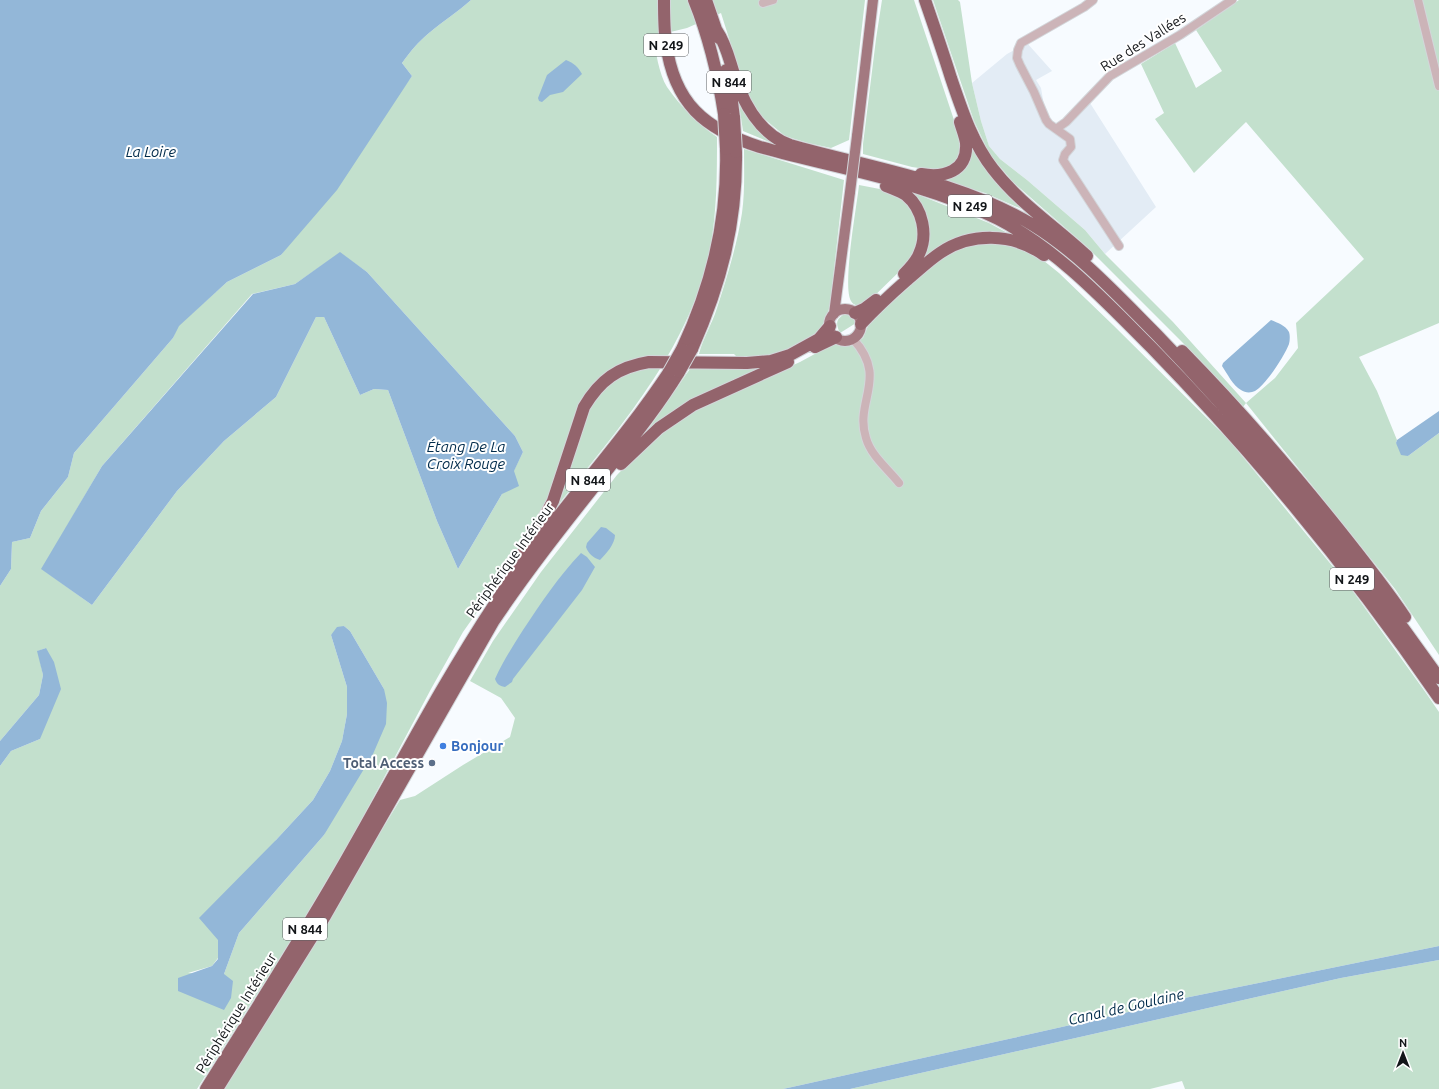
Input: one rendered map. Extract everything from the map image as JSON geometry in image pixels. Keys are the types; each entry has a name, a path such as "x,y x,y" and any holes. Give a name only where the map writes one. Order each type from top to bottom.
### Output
{"highway":[{"name":"N 249","path":"664,0 668,52 673,75 687,102 713,127 728,136 760,147 918,178 979,198 1033,226 1061,245 1079,260 1128,306 1209,391 1270,461 1354,564 1439,678"},
{"name":"N 844","path":"694,0 719,47"},
{"name":"N 844","path":"706,0 717,31 719,47"},
{"path":"840,163 879,165 915,174 934,175 954,171 962,162 966,149 964,136 918,0"},
{"path":"925,0 968,126 989,163 1008,186 1080,250 1155,322 1219,388 1269,444 1382,584 1439,668"},
{"name":"N 249","path":"719,47 735,77 743,98 752,113 765,130 778,139 790,145 840,163 950,197 976,208 1034,240 1068,266 1173,370 1263,469 1356,584 1439,698"},
{"name":"Périphérique Intérieur","path":"206,1089 328,893 464,654 506,586 674,372 710,306 727,247 734,198 729,116 731,94 719,47"},
{"path":"840,163 905,195 916,206 922,221 923,229 922,246 916,261 870,306 850,311"},
{"path":"861,324 878,306 931,259 950,247 978,238 1000,238 1021,243 1041,253 1075,281 1086,284"},
{"path":"506,586 509,575 544,520 553,501 584,407 593,392 605,380 621,370 635,364 649,362 747,363 771,361 790,354 819,339 830,326"},
{"path":"581,503 591,499 628,456 659,428 677,416 712,396 795,359 836,337"},
{"name":"N 844","path":"217,1089 339,891 486,634 527,574 652,414 674,372"}],"main road":[{"path":"834,314 841,310 850,311 858,316 861,324 859,333 852,339 844,340 836,337 831,331 830,326 831,318 834,314 840,280 873,0"},
{"path":"840,280 850,311"}],"street":[{"path":"764,3 773,0"},
{"path":"1093,0 1084,7 1021,43 1017,58 1046,120 1049,124 1070,139 1072,144 1063,160 1119,246"},
{"name":"Rue des Vallées","path":"1056,129 1066,122 1110,76 1180,35 1232,0"},
{"path":"1418,0 1439,86"},
{"path":"852,339 859,346 865,357 870,373 864,417 866,438 874,454 899,483"}],"shaded area":[{"path":"1027,43 1052,71 1036,80 1041,88 1045,111 1052,122 1067,126 1090,103 1156,207 1105,254 1085,230 1000,159 989,146 981,121 972,83 1007,54"}],"green space":[{"path":"471,0 865,0 849,140 831,148 808,143 785,136 762,117 746,92 721,13 687,28 654,36 656,55 664,82 667,87 690,114 717,137 716,193 710,249 700,285 687,320 670,353 650,385 606,446 559,504 549,501 534,531 463,632 354,834 298,929 197,1089 0,1089 0,766 11,751 40,739 46,648 38,651 43,675 39,695 0,741 0,586 11,569 12,542 30,538 41,511 68,477 74,453 173,338 178,326 227,282 281,255 412,76 402,63 414,47 425,36","holes":["340,253 367,272 515,436 523,452 502,494 458,569 437,521 388,390 374,389 360,395 324,317 316,317 276,397 224,441 177,491 92,605 42,569 102,466 252,294 295,284","344,626 350,631 384,689 324,835 239,933 224,974 188,973 212,966 218,958 218,940 276,840 313,800 330,771 342,741 347,714 347,687 331,635"]},
{"path":"882,0 914,0 957,129 1027,209 1024,210 985,193 943,180 940,171 912,167 863,154 863,144"},
{"path":"933,0 958,0 960,2 972,83 981,121 989,146 1000,159 1085,230 1105,254 1173,322 1246,403 1243,407 1186,346 1086,246 1013,182 990,155 974,121"},
{"path":"1239,0 1439,0 1439,323 1359,357 1377,391 1397,440 1396,443 1408,456 1439,433 1439,655 1395,589 1246,403 1275,378 1298,348 1296,323 1364,259 1246,122 1194,173 1155,119 1164,113 1141,64 1175,43 1196,88 1222,71 1196,30"},
{"path":"737,91 784,148 743,131"},
{"path":"744,149 844,180 830,305 825,323 818,333 777,355 739,359 734,354 699,354 717,308 737,237 744,197"},
{"path":"859,185 890,191 903,197 914,193 989,223 1013,236 1059,273 1229,440 1352,590 1439,712 1439,946 1165,1002 1133,1011 783,1089 224,1089 400,800 415,796 510,737 515,718 501,698 470,681 493,641 541,572 617,475 647,444 693,411 800,362 835,343 850,344 863,338 873,319 919,278 906,265 864,306 858,306 852,303 849,293 848,279"},
{"path":"845,314 852,316 856,323 840,333 837,322 839,318"},
{"path":"692,366 762,366 762,369 644,435"},
{"path":"1439,960 1439,1089 1185,1089 1182,1081 1150,1089 850,1089 1341,978"}],"water":[{"name":"La Loire","path":"0,0 471,0 425,36 414,47 402,63 412,76 337,190 281,255 227,282 179,326 173,338 74,453 68,477 41,511 30,538 12,542 11,569 0,586"},
{"path":"566,60 576,66 582,74 563,92 550,95 542,102 539,101 538,98 547,75"},
{"name":"Étang De La Croix Rouge","path":"340,252 367,272 515,436 523,452 514,471 519,486 502,494 458,569 437,521 388,390 374,389 360,395 324,317 316,317 276,397 224,441 177,491 92,605 41,569 102,466 253,294 295,284"},
{"path":"1271,320 1281,324 1289,332 1289,344 1279,362 1264,383 1255,391 1244,392 1233,382 1222,366 1223,363"},
{"path":"1439,411 1439,433 1408,456 1401,455 1396,443 1397,440"},
{"path":"601,527 606,528 615,535 615,538 612,545 600,560 591,555 586,547 587,543"},
{"path":"581,553 587,557 595,567 582,590 512,682 505,687 500,685 495,679 512,648 550,590"},
{"path":"344,626 350,631 384,689 387,703 386,724 373,754 324,835 239,933 224,974 233,981 231,998 224,1010 178,991 178,978 212,966 218,959 218,940 199,918 313,800 330,771 342,741 347,714 347,687 331,635 337,627"},
{"path":"46,648 54,662 61,689 40,739 11,751 0,766 0,741 39,695 43,675 37,651"},
{"path":"1439,946 1439,960 1341,978 850,1089 783,1089 1133,1011 1165,1002"}],"place":[{"name":"Bonjour","path":"443,746"},
{"name":"Total Access","path":"432,763"}],"water label":[{"name":"Canal de Goulaine","path":"1126,1007"}]}
